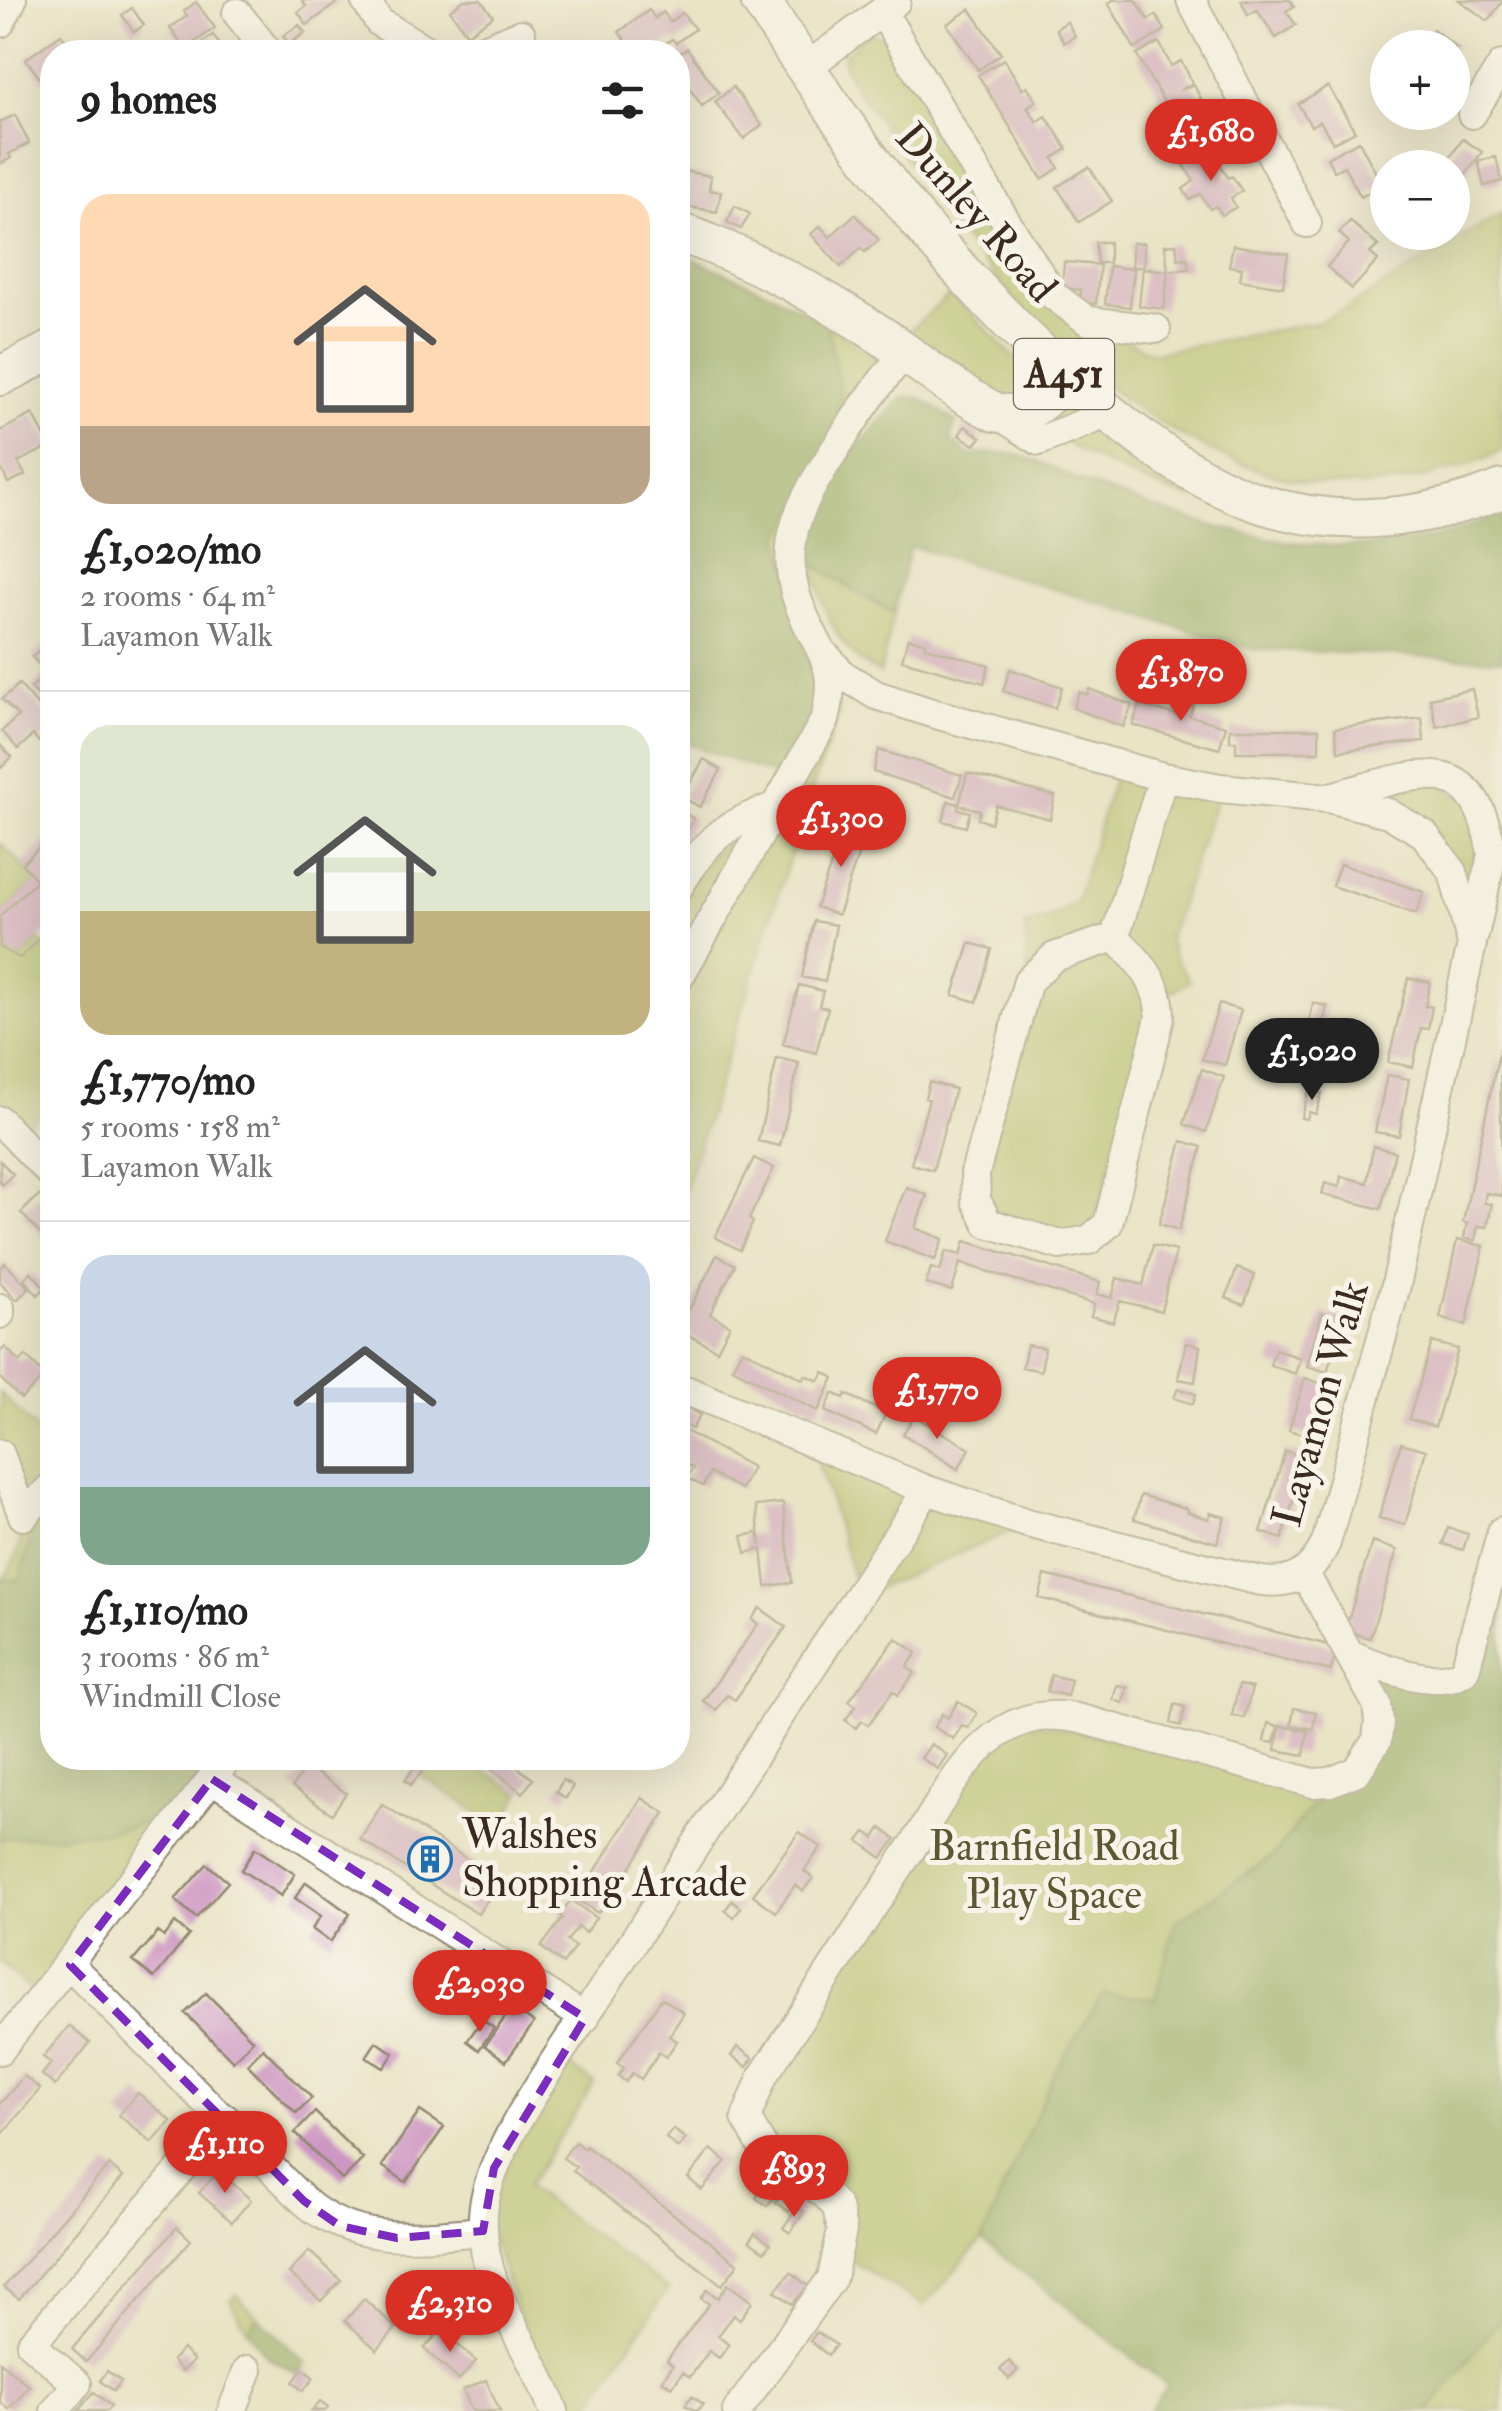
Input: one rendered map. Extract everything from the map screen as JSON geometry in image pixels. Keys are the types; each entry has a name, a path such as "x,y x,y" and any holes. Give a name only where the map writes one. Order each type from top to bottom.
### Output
{"main road":[{"name":"Dunley Road","path":"760,0 872,166 946,256 1059,370 1172,459 1263,504 1320,516 1397,518 1445,508 1502,489"},
{"path":"690,237 776,274 859,321 988,409 1059,370"},
{"path":"0,376 40,360"}],"street":[{"path":"0,23 12,0"},
{"path":"365,0 388,40"},
{"path":"1191,0 1306,223"},
{"path":"804,69 890,5 1007,223 1054,296 1088,321 1156,329"},
{"path":"237,14 258,40"},
{"path":"507,40 522,34"},
{"path":"1472,114 1502,65"},
{"path":"690,958 825,720 832,683 826,656 808,626 791,575 794,527 803,500 847,431 906,352"},
{"path":"988,409 1039,441 1109,413"},
{"name":"Layamon Walk","path":"690,1391 927,1490 1027,1523 1256,1580 1280,1582 1305,1574 1326,1543 1375,1368 1472,944 1454,872 1424,834 1388,813 1327,798 1220,788 1162,777 932,714 876,694 842,676 826,656"},
{"name":"Layamon Walk","path":"1327,798 1396,777 1426,773 1447,779 1472,798 1497,853"},
{"path":"1115,937 1162,777"},
{"path":"690,869 707,842 735,821 774,807"},
{"path":"1472,944 1497,853"},
{"path":"1115,937 1142,966 1161,997 1160,1018 1108,1224 1089,1240 1060,1245 988,1223 976,1200 975,1173 1028,982 1054,957 1115,937"},
{"path":"0,1121 40,1163"},
{"path":"0,1454 23,1516 40,1498"},
{"path":"554,2411 500,2304 485,2255 484,2196 500,2155 584,2018 927,1490"},
{"path":"1350,1654 1387,1671 1420,1676 1459,1675 1465,1670 1502,1530"},
{"path":"738,2411 832,2278 842,2244 837,2208 800,2174 764,2149 746,2118 750,2100 952,1786 991,1739 1021,1720 1063,1715 1312,1783 1330,1782 1357,1771 1377,1740 1377,1704 1305,1574"},
{"path":"0,2050 218,1770"},
{"path":"223,1770 584,2018"},
{"path":"70,1964 304,2201 340,2226 398,2238 483,2231"},
{"path":"55,2411 77,2384 31,2344 224,2118"},
{"path":"232,2411 248,2370"}],"highlighted area":[{"path":"212,1779 585,2018 494,2168 483,2231 397,2238 340,2226 304,2201 70,1965"}],"green space":[{"path":"870,32 902,44 1007,223 1088,321 1153,353 1319,322 1442,250 1470,250 1470,233 1502,213 1502,451 1454,469 1404,481 1370,485 1319,483 1269,473 1220,455 1173,430 1085,368 1012,297 951,222 857,90 843,56"},
{"path":"690,257 773,294 891,368 791,545 839,713 690,1173 690,876 793,775 690,744"},
{"path":"690,257 773,294 828,325 847,431 780,537 807,639 815,694 808,739 783,779 690,744"},
{"path":"951,293 1009,352 1095,428 1100,439 1140,468 1152,466 1210,498 1167,491 1111,467 1020,414 906,334"},
{"path":"903,397 920,398 956,422 950,440 972,456 1005,453 1034,460 1143,504 1245,534 1349,546 1401,543 1452,532 1502,512 1502,660 1252,649 910,546 894,613 814,564 809,532 812,514 832,478"},
{"path":"814,564 861,597 894,613 880,674 853,654 834,628"},
{"path":"1117,766 1220,788 1168,939 1190,981 1161,997 1089,1240 988,1223 975,1173 1028,981 1025,925 1076,902"},
{"path":"1426,773 1481,812 1472,944 1459,888 1369,788"},
{"path":"0,843 37,880 0,916"},
{"path":"40,941 40,1114 14,1136 0,1121 0,948 20,958"},
{"path":"0,1393 40,1434 40,1770 219,1770 42,1999 0,1963 0,1839 14,1837 0,1803 0,1579 15,1558 22,1529 1,1457"},
{"path":"813,1446 1026,1525 859,1596"},
{"path":"40,1519 40,1770 217,1770 185,1804 167,1815 121,1829 0,1839 0,1579 20,1580 34,1526"},
{"path":"1502,1531 1502,2316 1428,2411 1149,2411 1167,2385 982,2240 1055,2071 1103,1994 1155,1999 1175,1923 1273,1856 1330,1782 1377,1740 1352,1657 1453,1676"},
{"name":"Barnfield Road Play Space","path":"1021,1720 1330,1782 1273,1856 1175,1923 1155,1999 1007,2179 982,2240 924,2306 841,2254 843,2222 764,2149 751,2101 952,1786"},
{"path":"425,1770 484,1770 521,1794 500,1826 421,1776"},
{"path":"558,2057 594,2083 527,2187 668,2289 585,2411 554,2411 483,2215"},
{"path":"235,2294 258,2317 248,2331 230,2300"},
{"path":"1502,2316 1502,2411 1428,2411"},
{"path":"258,2317 306,2363 298,2374 267,2357 248,2331"}],"building":[{"path":"302,0 341,0 307,25 298,12 306,6"},
{"path":"464,0 481,0 493,16 467,34 450,10"},
{"path":"1136,0 1148,20 1156,15 1165,30 1135,49 1108,3"},
{"path":"1241,0 1290,0 1294,6 1286,11 1296,25 1276,38 1257,10 1248,15"},
{"path":"1459,0 1502,0 1502,2 1488,21"},
{"path":"196,2 215,28 198,40 179,40 170,28 187,16 184,11"},
{"path":"132,8 144,25 134,32 122,15"},
{"path":"970,9 1001,54 978,70 947,24"},
{"path":"649,10 655,18 663,12 670,22 682,13 695,29 680,40 625,40 619,32"},
{"path":"1067,22 1075,36 1064,43 1056,29"},
{"path":"299,25 305,33 295,40 283,36"},
{"path":"1159,42 1171,66 1181,61 1193,83 1180,90 1194,85 1221,139 1193,153 1137,55"},
{"path":"40,49 40,79 26,59"},
{"path":"690,52 719,93 702,106 690,89"},
{"path":"1004,59 1022,89 1027,86 1036,101 1027,107 1037,122 1046,116 1067,149 1053,158 1059,168 1042,179 978,75"},
{"path":"1328,86 1355,131 1333,143 1320,121 1311,126 1298,104"},
{"path":"733,87 762,125 744,139 715,102"},
{"path":"15,115 29,143 0,164 0,122"},
{"path":"1463,139 1482,152 1470,168 1470,150 1455,150"},
{"path":"1359,141 1370,162 1370,192 1361,197 1344,166 1334,171 1327,158"},
{"path":"1205,152 1213,165 1218,161 1242,191 1231,198 1236,207 1222,215 1216,206 1210,209 1200,194 1190,200 1183,189 1194,181 1184,165"},
{"path":"1496,157 1502,181 1484,186 1478,161"},
{"path":"1089,167 1112,201 1079,222 1057,187"},
{"path":"690,172 711,176 709,190 721,192 717,212 690,207"},
{"path":"735,206 750,214 741,229 727,222"},
{"path":"855,214 879,240 865,252 861,248 841,267 811,234 820,226 830,237"},
{"path":"1350,221 1370,239 1370,250 1373,250 1370,253 1378,260 1352,289 1327,267 1349,242 1339,233"},
{"path":"1095,242 1109,242 1109,263 1097,263"},
{"path":"1132,243 1144,243 1144,267 1132,267"},
{"path":"1176,244 1178,259 1187,258 1189,269 1168,271 1165,245"},
{"path":"1233,245 1288,254 1283,287 1240,280 1242,268 1229,266"},
{"path":"1064,262 1100,265 1096,304 1080,303 1081,290 1062,288"},
{"path":"1109,266 1134,269 1130,307 1105,304"},
{"path":"1143,268 1168,271 1164,309 1139,306"},
{"path":"33,414 40,427 40,451 18,462 25,475 8,483 0,466 0,431"},
{"path":"965,426 981,437 975,445 959,435"},
{"path":"908,638 926,643 925,647 989,665 984,683 902,660"},
{"path":"40,649 40,666 32,657"},
{"path":"1010,669 1062,687 1055,708 1003,691"},
{"path":"40,680 40,698 31,688"},
{"path":"19,684 40,708 39,742 33,735 18,749 2,731 18,716 2,699"},
{"path":"1089,689 1132,705 1123,727 1073,708 1079,692 1087,695"},
{"path":"1472,689 1478,717 1437,727 1430,698"},
{"path":"1182,693 1196,696 1190,716 1226,726 1219,749 1133,725 1139,705 1176,715"},
{"path":"1422,718 1424,741 1338,751 1335,728"},
{"path":"1230,729 1319,729 1319,752 1236,752 1236,741 1230,741"},
{"path":"0,745 12,757 0,769"},
{"path":"879,750 962,775 955,797 873,772"},
{"path":"704,759 721,770 700,807 690,801 690,783"},
{"path":"967,773 1055,796 1050,819 996,805 991,823 978,819 980,810 959,805"},
{"path":"948,801 970,812 966,827 943,821"},
{"path":"845,825 866,832 838,915 816,907"},
{"path":"40,846 40,939 20,958 0,948 0,916 37,880 22,864"},
{"path":"1340,864 1424,892 1416,914 1332,886"},
{"path":"814,921 836,925 825,982 802,977"},
{"path":"970,943 992,949 977,1002 953,995"},
{"path":"1408,978 1430,982 1425,1006 1432,1007 1428,1029 1421,1028 1413,1067 1388,1062"},
{"path":"799,985 823,991 819,1006 828,1008 816,1053 783,1044"},
{"path":"1313,1003 1327,1006 1323,1025 1309,1022"},
{"path":"1219,1004 1241,1010 1225,1065 1202,1059"},
{"path":"1500,1048 1502,1196 1486,1193 1484,1203 1492,1204 1487,1227 1478,1226 1475,1241 1464,1238 1467,1223 1463,1222"},
{"path":"777,1058 799,1063 780,1146 758,1141"},
{"path":"1202,1069 1224,1077 1206,1132 1184,1124"},
{"path":"1387,1075 1409,1079 1399,1136 1375,1132"},
{"path":"929,1082 955,1089 933,1170 911,1164 929,1099 925,1098"},
{"path":"1309,1089 1322,1093 1316,1114 1309,1112 1307,1119 1301,1118"},
{"path":"1182,1141 1202,1147 1179,1230 1159,1224"},
{"path":"1373,1146 1395,1152 1381,1209 1322,1194 1325,1183 1339,1187 1341,1176 1367,1183"},
{"path":"754,1158 774,1168 749,1219 753,1222 740,1250 715,1237"},
{"path":"0,1161 13,1174 2,1185 0,1183"},
{"path":"906,1187 927,1195 915,1228 943,1239 935,1260 885,1241"},
{"path":"40,1196 40,1233 21,1213"},
{"path":"1457,1240 1484,1246 1466,1325 1440,1318"},
{"path":"965,1241 1100,1282 1097,1294 1112,1298 1117,1278 1143,1285 1153,1245 1176,1251 1161,1311 1120,1301 1113,1322 1091,1316 1094,1304 960,1263 952,1291 926,1284 931,1268 940,1271 946,1251 961,1255"},
{"path":"717,1255 735,1265 710,1314 730,1325 717,1350 690,1336 690,1308"},
{"path":"5,1263 29,1288 17,1300 0,1282 0,1268"},
{"path":"1237,1268 1255,1275 1244,1305 1226,1298"},
{"path":"31,1272 40,1282 38,1295 24,1279"},
{"path":"1322,1313 1343,1319 1327,1372 1307,1366"},
{"path":"1432,1342 1458,1349 1435,1427 1409,1419"},
{"path":"1186,1343 1200,1346 1195,1382 1178,1379"},
{"path":"1027,1345 1045,1348 1041,1371 1022,1367"},
{"path":"5,1347 20,1362 26,1356 40,1371 40,1381 21,1399 0,1378 0,1352"},
{"path":"742,1349 803,1379 805,1375 819,1381 824,1372 834,1378 818,1411 732,1368"},
{"path":"1275,1349 1300,1358 1295,1374 1270,1365"},
{"path":"1305,1378 1326,1385 1310,1437 1289,1430"},
{"path":"1178,1388 1196,1394 1193,1404 1174,1398"},
{"path":"833,1393 844,1398 846,1394 886,1413 876,1434 825,1411"},
{"path":"690,1409 700,1415 690,1428"},
{"path":"914,1416 970,1449 958,1469 903,1434"},
{"path":"690,1433 752,1467 741,1489 710,1473 703,1486 690,1480"},
{"path":"1401,1443 1426,1450 1405,1525 1379,1518"},
{"path":"1285,1451 1306,1458 1282,1539 1261,1532"},
{"path":"1141,1495 1209,1519 1210,1513 1225,1517 1217,1543 1134,1519"},
{"path":"783,1503 792,1583 766,1586 762,1549 746,1553 742,1536 758,1533 761,1546 756,1506"},
{"path":"1448,1528 1468,1534 1463,1550 1443,1544"},
{"path":"1372,1542 1397,1550 1370,1638 1345,1631"},
{"path":"1045,1575 1337,1647 1331,1671 1039,1598"},
{"path":"760,1608 786,1627 735,1700 727,1695 716,1710 703,1701 758,1624 752,1619"},
{"path":"896,1638 917,1653 907,1667 915,1673 898,1695 893,1691 868,1725 862,1721 856,1728 845,1720 856,1706 849,1701"},
{"path":"1051,1675 1071,1680 1067,1696 1047,1691"},
{"path":"1117,1685 1127,1687 1123,1703 1113,1700"},
{"path":"1239,1685 1252,1688 1244,1718 1232,1715"},
{"path":"958,1701 977,1713 968,1728 962,1725 953,1739 934,1727 942,1714 948,1718"},
{"path":"1175,1704 1185,1707 1181,1726 1171,1723"},
{"path":"1294,1708 1316,1712 1313,1729 1291,1725"},
{"path":"1268,1723 1278,1726 1274,1743 1264,1741"},
{"path":"1280,1726 1308,1731 1304,1755 1276,1750"},
{"path":"931,1744 947,1755 938,1769 921,1758"},
{"path":"303,1770 312,1770 346,1793 332,1814 292,1787"},
{"path":"412,1770 423,1770 411,1785 405,1780"},
{"path":"493,1770 521,1770 533,1779 523,1793"},
{"path":"563,1780 573,1786 566,1798 556,1792"},
{"path":"642,1798 665,1813 622,1880 611,1872 606,1881 594,1873"},
{"name":"Walshes Shopping Arcade","path":"382,1804 500,1880 478,1914 360,1839"},
{"path":"881,1828 896,1839 882,1858 859,1841 866,1832 875,1838"},
{"path":"799,1832 821,1847 804,1871 813,1878 803,1891 795,1885 776,1912 753,1895"},
{"path":"255,1848 295,1874 281,1896 241,1870"},
{"path":"207,1864 228,1882 196,1918 175,1900"},
{"path":"306,1882 350,1914 330,1942 312,1929 321,1916 295,1898"},
{"path":"585,1883 608,1898 598,1913 575,1898"},
{"path":"571,1900 596,1918 585,1933 578,1927 567,1941 575,1947 563,1964 541,1947"},
{"path":"732,1901 741,1908 734,1917 725,1910"},
{"path":"175,1923 189,1935 154,1978 133,1961 158,1932 164,1937"},
{"path":"206,1993 253,2040 233,2061 185,2013"},
{"path":"662,1998 684,2013 669,2036 677,2041 666,2057 659,2052 641,2079 632,2073 626,2082 618,2076 624,2068 617,2063"},
{"path":"512,2007 534,2023 506,2061 485,2046"},
{"path":"482,2020 494,2028 479,2050 467,2041"},
{"path":"69,2026 90,2043 55,2086 42,2075 51,2063 43,2057"},
{"path":"376,2042 394,2053 384,2068 366,2057"},
{"path":"737,2047 753,2058 747,2067 731,2056"},
{"path":"263,2048 312,2098 296,2113 247,2064"},
{"path":"24,2076 40,2089 0,2137 0,2104"},
{"path":"138,2093 171,2121 152,2143 119,2115"},
{"path":"420,2111 444,2127 406,2182 382,2166"},
{"path":"315,2112 363,2159 342,2180 295,2133"},
{"path":"673,2129 686,2139 678,2148 666,2138"},
{"path":"575,2142 584,2149 586,2146 738,2264 722,2285 573,2171 576,2167 563,2158"},
{"path":"711,2149 726,2161 702,2190 688,2178"},
{"path":"109,2165 123,2177 19,2299 4,2287"},
{"path":"219,2171 251,2200 232,2222 199,2193"},
{"path":"769,2181 780,2190 767,2206 756,2198"},
{"path":"784,2189 798,2199 789,2212 775,2202"},
{"path":"797,2207 804,2212 790,2233 783,2228"},
{"path":"177,2227 191,2240 86,2362 72,2349"},
{"path":"755,2233 770,2244 764,2252 749,2241"},
{"path":"309,2251 341,2280 321,2301 289,2273"},
{"path":"791,2272 808,2286 792,2304 775,2291"},
{"path":"728,2284 752,2302 740,2319 734,2315 718,2336 729,2345 719,2358 709,2351 690,2377 683,2372 672,2387 662,2380 673,2365 667,2360 709,2304 701,2298 707,2290 718,2298"},
{"path":"364,2299 396,2328 377,2350 345,2321"},
{"path":"441,2330 476,2361 459,2380 424,2349"},
{"path":"817,2332 836,2345 828,2355 810,2341"},
{"path":"183,2349 194,2361 182,2371 172,2360"},
{"path":"1009,2361 1018,2370 1009,2379 1000,2370"},
{"path":"0,2362 29,2386 9,2409 0,2402"},
{"path":"303,2369 314,2378 303,2391 293,2382"},
{"path":"107,2371 121,2381 114,2391 100,2381"},
{"path":"486,2380 500,2411 472,2411 463,2390"},
{"path":"94,2392 111,2406 107,2411 78,2411"},
{"path":"692,2396 703,2404 697,2411 685,2405"},
{"path":"320,2401 328,2407 325,2411 312,2411"}],"place":[{"name":"Walshes Shopping Arcade","path":"430,1859"}]}
